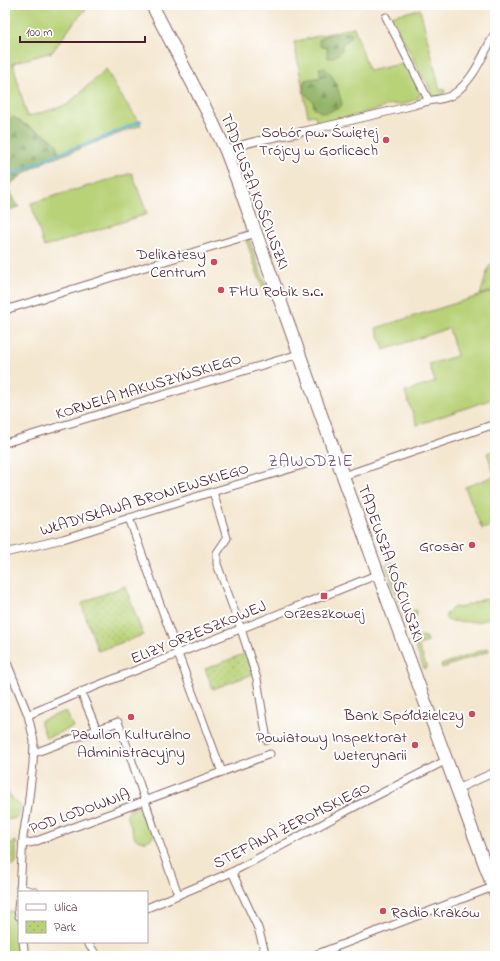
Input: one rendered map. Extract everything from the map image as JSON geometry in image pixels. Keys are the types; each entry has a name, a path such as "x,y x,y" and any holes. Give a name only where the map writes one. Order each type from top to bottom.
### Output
{"main road":[{"name":"TADEUSZA KOŚCIUSZKI","path":"152,5 214,123 226,151 494,889"}],"street":[{"path":"386,17 429,101"},
{"path":"226,151 234,147 268,138 446,98 452,95 463,85 476,69 495,33"},
{"path":"5,310 256,233"},
{"name":"KORNELA MAKUSZYŃSKIEGO","path":"5,443 300,354"},
{"path":"343,476 495,424"},
{"name":"WŁADYSŁAWA BRONIEWSKIEGO","path":"5,553 63,540 129,518 336,455"},
{"path":"213,492 227,538 217,553 217,564 241,629 257,679 267,740"},
{"path":"129,518 222,772"},
{"name":"ELIZY ORZESZKOWEJ","path":"28,715 81,692 379,574"},
{"name":"POD LODOWNIĄ","path":"5,658 28,715 33,734 34,753 23,844 20,890"},
{"path":"81,692 97,730"},
{"name":"POD LODOWNIĄ","path":"34,753 118,722 145,801"},
{"name":"POD LODOWNIĄ","path":"23,844 34,842 270,754"},
{"name":"STEFANA ŻEROMSKIEGO","path":"148,908 232,872 358,805 447,760"},
{"path":"457,789 495,772"},
{"path":"145,801 178,894"},
{"path":"232,872 258,928 266,956"},
{"path":"312,956 494,889"},
{"path":"23,943 25,956"},
{"path":"88,943 97,956"}],"green space":[{"path":"6,5 90,5 75,21 52,52 13,63 27,117 67,105 106,69 118,91 141,125 50,160 58,153 51,139 13,117 5,121"},
{"path":"420,9 440,90 444,89 445,93 438,96 434,96 432,94 391,16"},
{"path":"354,27 369,71 405,63 400,52 421,93 419,97 414,100 401,105 391,104 379,109 317,125 315,115 308,116 294,42"},
{"path":"350,32 352,35 341,45 343,48 340,52 335,56 328,58 328,47 326,48 320,46 319,40 327,35"},
{"path":"319,68 325,68 332,76 342,105 338,109 334,109 327,113 321,112 314,108 313,101 308,97 303,87 305,80 321,77"},
{"path":"13,117 44,134 57,144 58,153 49,160 16,179 7,187 19,207 5,211 5,121"},
{"path":"132,173 147,214 44,247 31,203"},
{"path":"248,237 269,295 268,297 265,295 246,240 244,240"},
{"path":"495,251 495,290 480,295 489,266 492,265"},
{"path":"495,291 495,405 492,399 417,425 405,392 435,382 429,364 457,356 449,328 384,350 376,328"},
{"path":"495,450 495,476 487,453"},
{"path":"495,476 495,526 482,529 465,487"},
{"path":"393,562 396,570 392,572 398,590 403,588 398,591 406,613 416,610 417,614 414,619 405,619 386,566"},
{"path":"125,586 143,635 98,651 82,606 83,602"},
{"path":"484,599 489,600 494,606 492,613 486,619 479,622 471,622 449,621 446,619 446,614 454,607 460,608"},
{"path":"421,636 425,637 428,642 418,645 427,667 424,669 414,644 416,639"},
{"path":"488,648 489,651 442,668 441,665"},
{"path":"246,653 253,674 213,689 205,669"},
{"path":"66,711 73,727 46,738 40,721"},
{"path":"5,790 21,806 18,818 5,820"},
{"path":"143,807 145,809 154,835 148,841 143,842 135,838 127,815 128,811"},
{"path":"16,841 16,864 14,864 14,866 12,865 8,848 9,844"},
{"path":"13,911 19,951 5,954 5,912"}],"waterway":[{"path":"5,177 55,155 102,138 141,121"}],"place":[{"name":"Sobór pw. Świętej Trójcy w Gorlicach","path":"386,140"},
{"name":"Delikatesy Centrum","path":"214,262"},
{"name":"FHU Robik s.c.","path":"221,290"},
{"name":"Grosar","path":"472,545"},
{"name":"Orzeszkowej","path":"324,596"},
{"name":"Bank Spółdzielczy","path":"472,714"},
{"name":"Pawilon Kulturalno Administracyjny","path":"131,717"},
{"name":"Powiatowy Inspektorat Weterynarii","path":"415,745"},
{"name":"Radio Kraków","path":"383,911"}],"district":[{"name":"ZAWODZIE","path":"311,460"}]}
